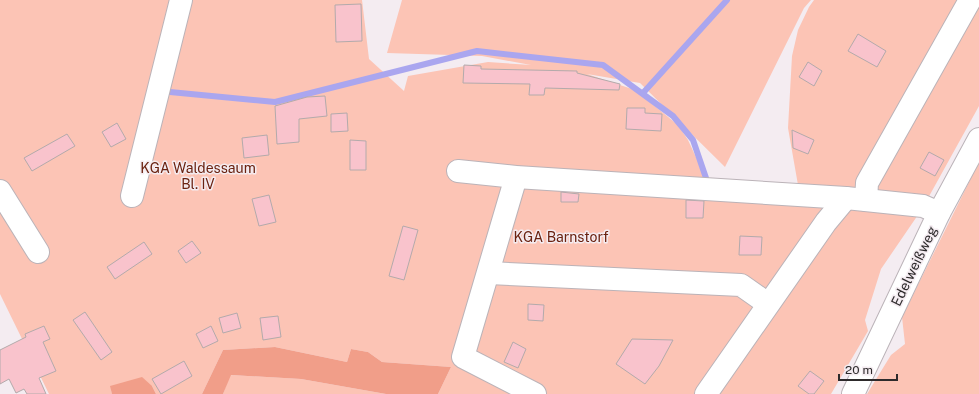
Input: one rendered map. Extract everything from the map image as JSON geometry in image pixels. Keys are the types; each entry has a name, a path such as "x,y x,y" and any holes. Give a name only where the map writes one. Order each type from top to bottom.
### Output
{"street":[{"path":"132,196 181,0"},
{"path":"706,394 826,222 856,199 867,183 970,0"},
{"name":"Edelweißweg","path":"853,394 939,214 979,139"},
{"path":"458,171 516,177 856,199 923,206 939,214"},
{"path":"516,177 463,357 535,394"},
{"path":"0,191 38,252"},
{"path":"489,272 741,285 768,304"}],"green space":[{"path":"0,0 362,0 369,59 404,91 408,76 488,62 531,65 482,56 387,53 402,0 811,0 804,8 725,167 640,83 587,74 635,90 678,125 688,140 707,181 798,185 788,128 792,56 798,30 814,0 979,0 979,106 922,209 881,269 865,320 868,331 831,394 438,394 451,367 382,362 368,352 351,349 347,362 275,347 223,350 202,394 156,394 152,386 111,386 112,394 49,394 0,294"},
{"path":"979,162 979,394 867,394 891,355 905,344 902,317"},
{"path":"230,375 301,379 386,394 223,394"}],"shaded area":[{"path":"275,347 347,362 351,349 368,352 382,362 451,367 438,394 386,394 301,379 231,375 223,394 202,394 223,350"},
{"path":"142,377 152,386 156,394 112,394 110,386"}],"building":[{"path":"361,4 362,41 336,42 335,5"},
{"path":"858,34 886,51 877,67 848,51"},
{"path":"808,62 822,71 814,86 799,77"},
{"path":"464,65 481,66 481,69 577,71 577,73 620,84 619,90 545,88 544,95 529,95 530,84 463,83"},
{"path":"325,96 327,116 299,119 299,142 277,144 275,106 307,97"},
{"path":"627,108 645,108 645,113 662,114 661,131 626,129"},
{"path":"347,113 348,131 331,132 331,114"},
{"path":"117,123 126,139 111,147 102,132"},
{"path":"792,130 814,140 808,154 793,148"},
{"path":"67,134 75,146 32,171 24,158"},
{"path":"267,135 269,155 244,158 242,138"},
{"path":"350,140 366,141 366,170 350,170"},
{"path":"929,152 944,160 935,176 920,168"},
{"path":"561,192 579,194 578,202 561,202"},
{"path":"269,195 276,222 259,226 252,199"},
{"path":"686,200 704,201 703,218 686,218"},
{"path":"403,226 418,230 404,280 389,276"},
{"path":"740,236 762,237 761,255 739,255"},
{"path":"192,241 201,253 186,263 178,251"},
{"path":"144,242 152,254 115,279 107,267"},
{"path":"528,304 544,305 543,321 528,320"},
{"path":"85,312 112,352 101,360 73,320"},
{"path":"237,313 241,328 223,333 219,318"},
{"path":"278,316 281,337 263,340 260,318"},
{"path":"44,326 50,339 43,342 56,371 39,378 46,394 27,394 24,389 16,393 9,379 0,384 0,350 26,337 25,334"},
{"path":"211,326 218,341 203,348 196,334"},
{"path":"632,339 673,340 659,366 645,384 616,364"},
{"path":"513,342 526,349 518,368 504,362"},
{"path":"184,361 192,376 161,394 152,379"},
{"path":"810,371 824,381 814,394 809,394 798,386"}],"waterway":[{"path":"643,93 727,0"},
{"path":"170,92 275,102 477,51 603,65 673,116 693,140 706,178"}],"park label":[{"name":"KGA Waldessaum Bl. IV","path":"198,176"},
{"name":"KGA Barnstorf","path":"561,237"}]}
